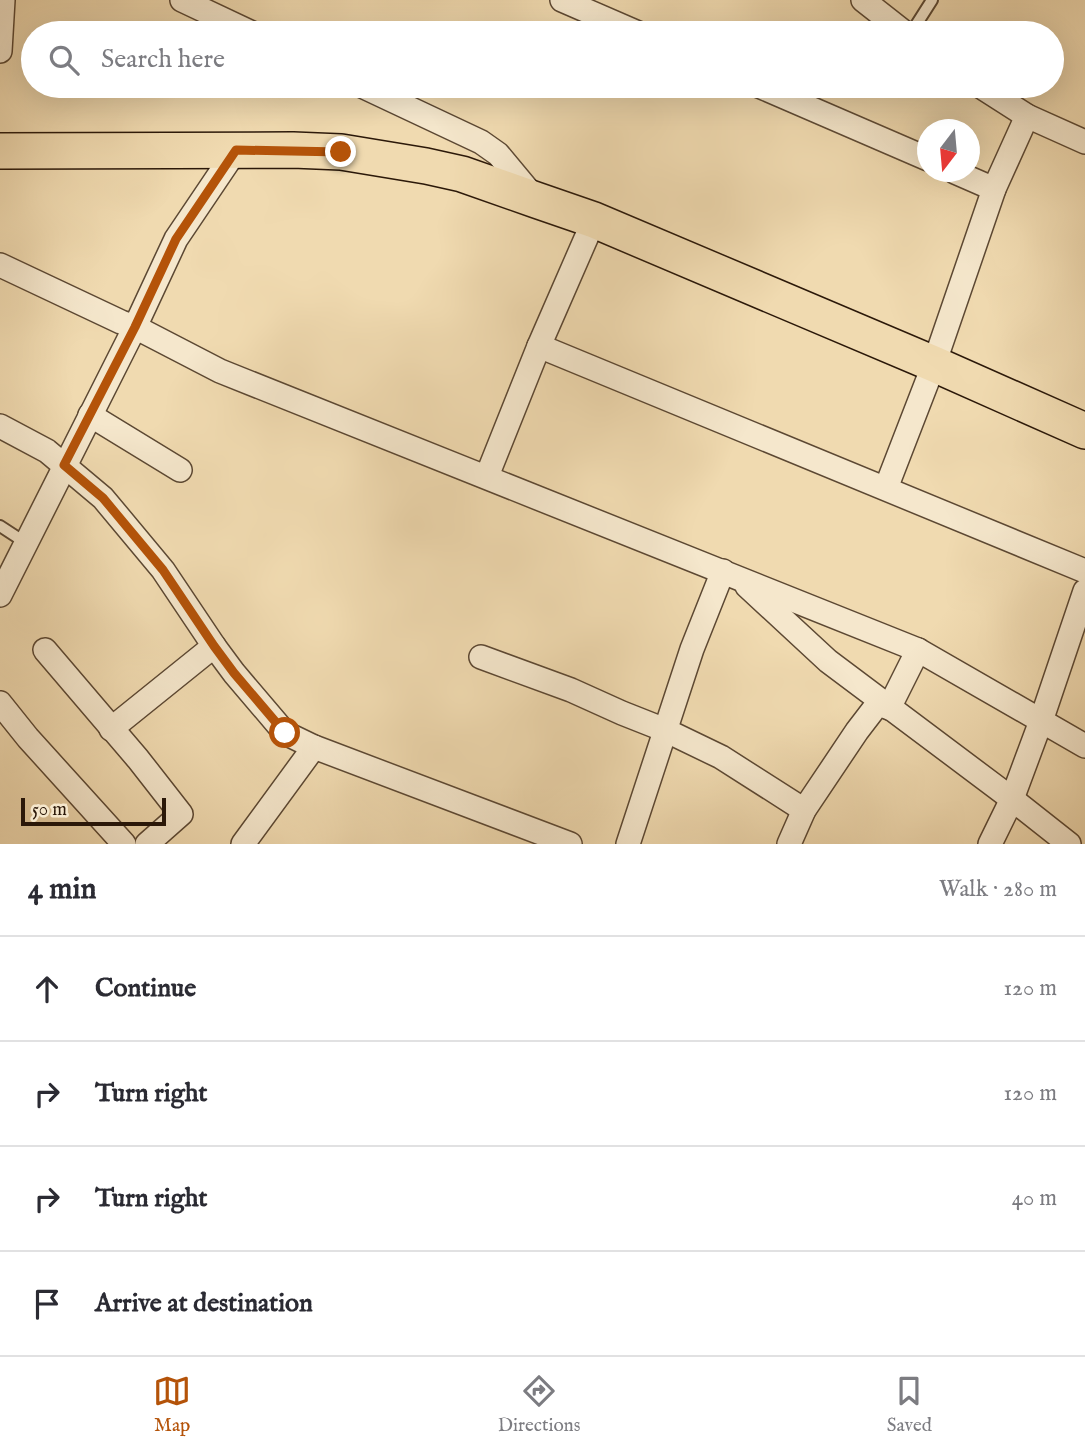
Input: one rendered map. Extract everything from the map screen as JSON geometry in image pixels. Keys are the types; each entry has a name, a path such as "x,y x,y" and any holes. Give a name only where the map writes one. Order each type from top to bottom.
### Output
{"main road":[{"path":"0,151 341,152 462,174 594,220 1085,431"}],"street":[{"path":"0,51 3,0"},
{"path":"182,0 227,21"},
{"path":"863,0 890,21"},
{"path":"576,3 613,21"},
{"path":"388,98 481,142 498,154 537,200"},
{"path":"787,98 917,154"},
{"path":"999,98 1027,116 1085,142"},
{"path":"886,488 934,364 994,189 1027,116"},
{"path":"0,594 135,327 176,239 236,150"},
{"path":"978,182 994,189"},
{"path":"487,476 539,345 594,220"},
{"path":"1,269 135,327 220,371 918,650 1085,746"},
{"path":"539,345 1085,571"},
{"path":"90,415 180,470"},
{"path":"0,426 47,451 103,498 163,570 234,673 285,733 314,747 570,844"},
{"path":"729,573 828,661 1069,844"},
{"path":"628,844 692,649 729,573"},
{"path":"990,844 1012,799 1085,591"},
{"path":"111,729 214,646"},
{"path":"45,650 181,814 147,844"},
{"path":"789,844 804,810 857,731 885,705 918,650"},
{"path":"481,657 571,690 721,757 804,810"},
{"path":"0,704 124,844"},
{"path":"243,844 314,747"}],"lane":[{"path":"919,21 932,0"},
{"path":"0,526 26,543"}],"route":[{"path":"285,733 234,673 163,570 103,498 64,465 135,327 176,239 236,150 341,152"}]}
